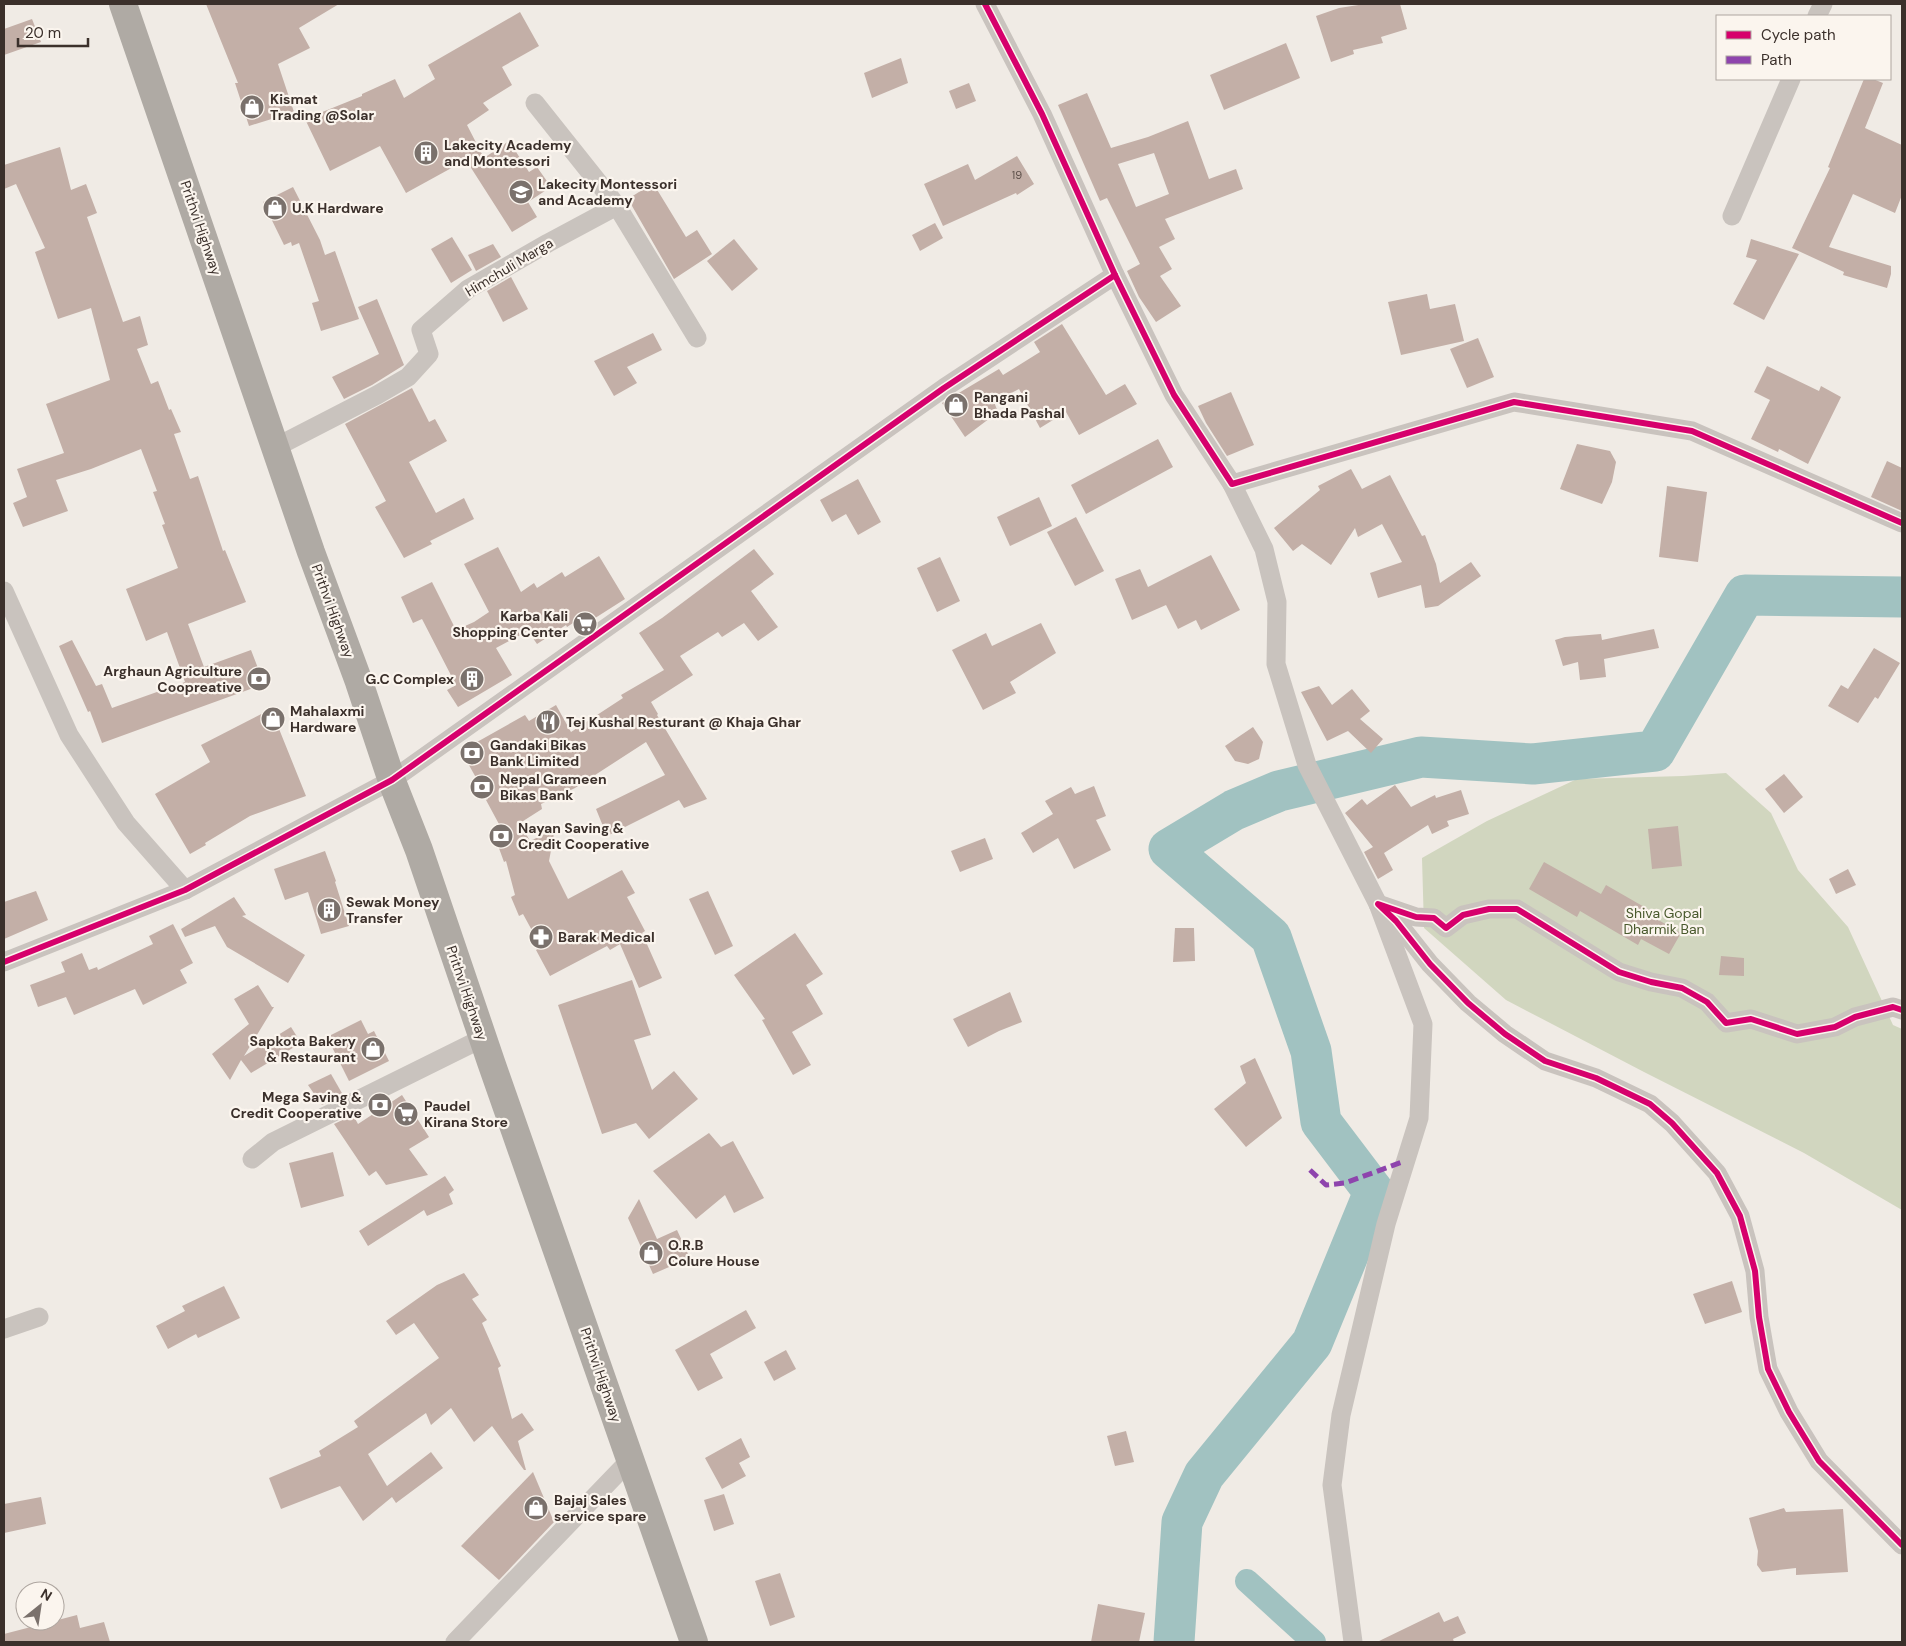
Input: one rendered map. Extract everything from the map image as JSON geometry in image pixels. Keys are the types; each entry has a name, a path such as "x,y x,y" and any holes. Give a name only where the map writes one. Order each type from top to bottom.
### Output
{"highway":[{"name":"Prithvi Highway","path":"123,4 694,1642"}],"street":[{"path":"985,4 1042,114 1115,275 1174,395 1232,484 1264,549 1277,602 1276,664 1307,765 1378,904 1423,1024 1420,1118 1405,1160 1382,1243 1341,1415 1332,1484 1353,1642"},
{"path":"1732,216 1791,80"},
{"path":"535,103 617,206 697,338"},
{"name":"Himchuli Marga","path":"276,447 378,395 408,377 429,354 421,330 468,289 617,206"},
{"path":"4,962 185,890 392,780 944,388 1115,275"},
{"path":"1232,484 1514,402 1692,431 1902,523"},
{"path":"4,591 69,735 126,823 185,890"},
{"path":"1378,904 1416,917 1434,918 1446,928 1463,915 1489,909 1517,909 1619,972 1651,982 1682,988 1707,1002 1726,1023 1751,1019 1797,1034 1835,1027 1855,1017 1893,1007 1902,1010"},
{"path":"1378,904 1396,921 1430,964 1468,1003 1505,1034 1545,1061 1596,1078 1650,1104 1672,1123 1717,1173 1740,1216 1755,1271 1759,1317 1768,1368 1788,1412 1819,1461 1902,1545"},
{"path":"252,1159 273,1142 483,1038"},
{"path":"4,1329 38,1317"},
{"path":"455,1642 630,1460"}],"green space":[{"name":"Shiva Gopal Dharmik Ban","path":"1726,773 1771,813 1798,870 1848,927 1893,1025 1902,1029 1902,1210 1804,1153 1506,1000 1424,928 1422,858 1487,821 1577,779"}],"building":[{"path":"206,4 339,4 299,28 310,48 278,64 294,112 249,126 235,83 238,83"},
{"path":"1365,4 1400,4 1407,29 1381,37 1383,43 1353,50 1354,54 1331,62 1316,16 1339,8"},
{"path":"520,12 539,46 502,67 512,85 483,103 489,110 467,125 484,158 509,141 529,172 537,167 551,187 528,202 537,217 512,232 466,160 406,193 380,146 330,171 305,119 362,96 362,94 395,79 404,98 435,79 428,65"},
{"path":"32,19 41,42 4,55 4,29"},
{"path":"1286,43 1300,78 1224,110 1210,75"},
{"path":"901,58 908,83 872,98 864,73"},
{"path":"1864,80 1876,80 1883,83 1865,128 1902,145 1902,195 1895,213 1853,194 1829,247 1891,266 1887,288 1843,275 1844,272 1792,248 1830,168 1828,167"},
{"path":"969,83 976,101 956,109 949,91"},
{"path":"1087,93 1111,148 1148,137 1188,121 1209,179 1236,169 1243,189 1165,219 1175,239 1159,247 1172,269 1160,276 1181,306 1156,322 1139,297 1127,271 1140,264 1107,198 1100,201 1058,105","holes":["1154,153 1169,194 1136,207 1118,164"]},
{"path":"60,147 71,190 86,184 97,213 87,217 123,322 140,316 148,345 137,349 151,384 158,381 169,410 171,409 181,432 174,434 190,479 198,476 223,551 225,550 246,602 188,624 204,667 251,650 264,684 102,743 90,711 88,712 59,646 72,640 96,686 102,684 112,708 185,682 167,632 146,641 126,589 178,568 162,525 165,524 153,492 157,491 141,449 91,469 56,480 68,511 23,527 13,503 27,497 17,469 64,453 46,404 110,380 91,308 58,319 35,252 45,248 16,184 4,189 4,165"},
{"path":"1017,156 1034,184 1017,195 1016,193 943,226 924,184 968,164 975,180"},
{"path":"653,183 686,237 697,230 712,254 674,279 628,199"},
{"path":"293,187 320,240 325,255 335,251 359,319 321,331 312,303 319,301 299,243 292,246 291,242 284,245 263,202"},
{"path":"935,223 943,238 920,251 912,235"},
{"path":"452,237 472,270 451,283 431,249"},
{"path":"734,239 758,269 732,291 707,261"},
{"path":"1751,239 1799,254 1764,320 1733,304 1757,260 1746,257"},
{"path":"493,244 501,257 476,271 468,255"},
{"path":"511,277 528,309 503,322 487,291"},
{"path":"1427,294 1430,309 1455,304 1464,341 1401,355 1388,302"},
{"path":"377,299 404,365 372,385 344,399 332,377 379,354 358,307"},
{"path":"1062,324 1106,395 1125,384 1137,404 1079,435 1066,412 1040,428 1019,389 994,402 998,412 965,437 942,403 999,369 1003,375 1040,352 1034,342"},
{"path":"653,333 662,350 627,367 637,383 614,396 594,361"},
{"path":"1478,338 1494,377 1467,388 1450,349"},
{"path":"1767,366 1819,391 1821,386 1841,397 1808,464 1779,449 1778,452 1751,439 1770,400 1754,392"},
{"path":"412,388 429,422 435,419 447,441 409,462 436,513 464,498 474,519 430,541 432,544 404,558 375,507 386,501 345,424"},
{"path":"1231,392 1254,445 1227,456 1206,423 1198,406"},
{"path":"1158,439 1173,467 1086,514 1071,485"},
{"path":"1577,444 1610,451 1616,462 1612,482 1602,504 1560,489"},
{"path":"1887,461 1902,468 1902,511 1871,497"},
{"path":"1351,469 1362,489 1390,475 1422,536 1425,535 1436,564 1440,583 1471,562 1481,576 1438,606 1425,608 1421,585 1378,598 1370,573 1402,562 1382,524 1358,537 1355,528 1331,565 1302,544 1293,551 1274,528 1320,490 1318,486"},
{"path":"858,479 881,522 858,535 846,514 832,522 820,500"},
{"path":"1667,486 1707,492 1698,562 1659,557"},
{"path":"1039,497 1052,526 1010,546 997,517"},
{"path":"1076,517 1104,571 1075,586 1047,532"},
{"path":"498,547 521,592 534,583 537,588 562,572 565,577 599,556 625,599 581,627 576,621 567,627 566,625 537,644 528,631 496,648 512,675 458,707 447,690 456,685 422,619 413,623 401,597 432,582 456,630 474,622 489,612 464,564"},
{"path":"754,549 774,574 751,591 778,627 758,641 744,623 722,637 718,632 680,656 693,675 651,702 707,799 684,808 679,800 607,836 596,809 665,775 646,742 575,788 541,804 542,809 520,823 530,841 555,829 549,861 568,899 622,870 635,893 627,897 645,931 642,933 662,978 639,988 620,944 610,950 607,946 550,976 536,950 541,947 523,914 519,916 511,897 515,895 506,861 504,862 492,829 500,826 486,800 488,799 461,751 525,715 529,721 556,705 571,732 623,698 621,695 664,670 639,633"},
{"path":"1211,555 1240,610 1201,630 1196,620 1178,629 1166,605 1132,620 1115,579 1140,569 1148,587"},
{"path":"940,557 960,601 937,612 917,568"},
{"path":"1041,623 1056,653 1010,682 1016,693 983,710 952,650 986,633 992,646"},
{"path":"1654,629 1659,648 1604,659 1606,677 1580,680 1578,662 1563,666 1555,640 1565,637 1601,634 1602,640"},
{"path":"1874,648 1900,663 1878,699 1875,697 1858,723 1828,706 1841,685 1848,689"},
{"path":"1319,686 1332,705 1352,689 1370,711 1360,719 1383,739 1371,753 1348,731 1327,741 1301,692"},
{"path":"271,709 306,796 250,816 190,854 155,794 210,762 201,745"},
{"path":"1253,727 1263,742 1259,759 1248,764 1235,761 1225,746"},
{"path":"1784,774 1803,797 1784,813 1765,789"},
{"path":"1395,785 1411,807 1435,795 1436,798 1461,790 1469,814 1447,821 1449,826 1432,834 1428,825 1384,853 1393,870 1378,879 1364,852 1373,847 1345,813 1362,799 1367,805"},
{"path":"1094,786 1106,816 1096,820 1111,850 1074,869 1058,838 1033,853 1021,833 1053,814 1045,801 1071,787 1075,794"},
{"path":"1678,826 1682,866 1652,869 1648,829"},
{"path":"985,838 993,859 960,872 951,851"},
{"path":"325,851 349,926 321,934 308,892 285,900 274,869"},
{"path":"1544,862 1601,894 1606,885 1653,912 1653,917 1681,933 1669,954 1641,939 1638,945 1580,911 1577,917 1529,889"},
{"path":"1848,869 1856,885 1836,894 1829,879"},
{"path":"36,891 48,920 4,939 4,902"},
{"path":"708,891 733,946 715,955 689,899"},
{"path":"234,897 246,915 242,916 305,955 288,983 227,947 215,926 185,937 181,929"},
{"path":"173,924 193,963 180,970 187,983 143,1005 135,989 74,1015 66,997 38,1007 30,985 65,972 61,962 82,953 89,970 97,967 98,970 153,944 149,936"},
{"path":"1175,928 1194,928 1195,961 1173,962"},
{"path":"795,933 823,974 806,985 823,1014 792,1032 811,1065 793,1075 762,1020 765,1019 734,975"},
{"path":"1721,956 1744,958 1744,976 1719,975"},
{"path":"632,980 651,1035 634,1040 652,1090 674,1071 698,1099 649,1139 636,1123 602,1134 558,1005"},
{"path":"258,985 272,1007 274,1007 244,1056 291,1027 301,1043 251,1073 241,1060 230,1080 212,1054 249,1024 234,999"},
{"path":"1010,992 1022,1022 968,1047 953,1019"},
{"path":"361,1020 368,1034 374,1031 389,1061 349,1081 327,1037"},
{"path":"1255,1058 1282,1118 1246,1147 1214,1109 1246,1083 1240,1066"},
{"path":"331,1074 343,1095 322,1105 308,1085"},
{"path":"402,1095 429,1137 409,1149 428,1175 386,1185 376,1171 369,1176 334,1124 353,1115 358,1124"},
{"path":"709,1133 721,1147 733,1141 764,1198 734,1213 725,1195 696,1219 653,1171"},
{"path":"333,1152 344,1196 301,1208 289,1163"},
{"path":"445,1176 454,1190 449,1194 453,1204 427,1216 424,1210 368,1246 359,1231"},
{"path":"639,1199 657,1239 677,1230 690,1258 653,1274 628,1218"},
{"path":"464,1273 479,1295 472,1299 487,1320 482,1323 501,1366 498,1368 512,1419 522,1413 534,1430 518,1441 526,1470 524,1470 492,1426 474,1442 451,1408 431,1425 426,1413 368,1454 387,1486 431,1452 443,1468 396,1503 392,1497 363,1521 340,1486 281,1509 269,1478 321,1456 319,1451 358,1427 354,1421 439,1358 414,1323 396,1335 386,1321 437,1285"},
{"path":"1732,1281 1742,1312 1705,1324 1693,1294"},
{"path":"224,1286 240,1318 198,1338 196,1334 168,1349 156,1326 185,1311 182,1306"},
{"path":"746,1310 756,1328 710,1354 723,1378 698,1391 675,1350"},
{"path":"786,1350 796,1369 774,1381 764,1362"},
{"path":"1126,1431 1134,1462 1115,1466 1107,1436"},
{"path":"741,1438 750,1457 739,1463 746,1476 722,1489 705,1458"},
{"path":"533,1472 554,1522 499,1580 461,1546"},
{"path":"724,1494 734,1524 714,1531 704,1500"},
{"path":"41,1497 46,1524 4,1533 4,1504"},
{"path":"1784,1508 1786,1512 1843,1509 1848,1572 1796,1575 1796,1568 1762,1572 1757,1565 1758,1551 1749,1518"},
{"path":"780,1573 795,1617 770,1626 755,1581"},
{"path":"1098,1604 1145,1613 1139,1642 1091,1642"},
{"path":"1439,1612 1444,1622 1458,1616 1466,1633 1453,1639 1454,1642 1377,1642"},
{"path":"77,1615 80,1628 104,1622 110,1642 4,1642 4,1634 16,1631 65,1631 65,1618"}],"waterway":[{"path":"1174,1642 1182,1522 1204,1475 1312,1343 1374,1192 1321,1122 1311,1051 1271,937 1169,849 1234,810 1279,791 1421,757 1533,764 1655,751 1745,595 1902,597"},
{"path":"1247,1581 1314,1642"}],"marked path":[{"path":"1310,1170 1326,1185 1345,1183 1405,1161"}],"cycle path":[{"path":"985,4 1042,114 1115,275 1174,395 1232,484 1514,402 1692,431 1902,523"},
{"path":"4,962 185,890 392,780 944,388 1115,275"},
{"path":"1902,1010 1893,1007 1855,1017 1835,1027 1797,1034 1751,1019 1726,1023 1707,1002 1682,988 1651,982 1619,972 1517,909 1489,909 1463,915 1446,928 1434,918 1416,917 1378,904 1396,921 1430,964 1468,1003 1505,1034 1545,1061 1596,1078 1650,1104 1672,1123 1717,1173 1740,1216 1755,1271 1759,1317 1768,1369 1789,1412 1819,1461 1902,1545"}],"place":[{"name":"Kismat Trading @Solar","path":"252,107"},
{"name":"Lakecity Academy and Montessori","path":"426,153"},
{"name":"Lakecity Montessori and Academy","path":"521,192"},
{"name":"U.K Hardware","path":"275,208"},
{"name":"Pangani Bhada Pashal","path":"956,405"},
{"name":"Karba Kali Shopping Center","path":"585,624"},
{"name":"Arghaun Agriculture Coopreative","path":"259,679"},
{"name":"G.C Complex","path":"472,679"},
{"name":"Mahalaxmi Hardware","path":"273,719"},
{"name":"Tej Kushal Resturant @ Khaja Ghar","path":"548,722"},
{"name":"Gandaki Bikas Bank Limited","path":"472,753"},
{"name":"Nepal Grameen Bikas Bank","path":"482,787"},
{"name":"Nayan Saving & Credit Cooperative","path":"501,836"},
{"name":"Sewak Money Transfer","path":"329,910"},
{"name":"Barak Medical","path":"541,937"},
{"name":"Sapkota Bakery & Restaurant","path":"373,1049"},
{"name":"Mega Saving & Credit Cooperative","path":"380,1105"},
{"name":"Paudel Kirana Store","path":"406,1114"},
{"name":"O.R.B Colure House","path":"651,1253"},
{"name":"Bajaj Sales service spare","path":"536,1508"}]}
